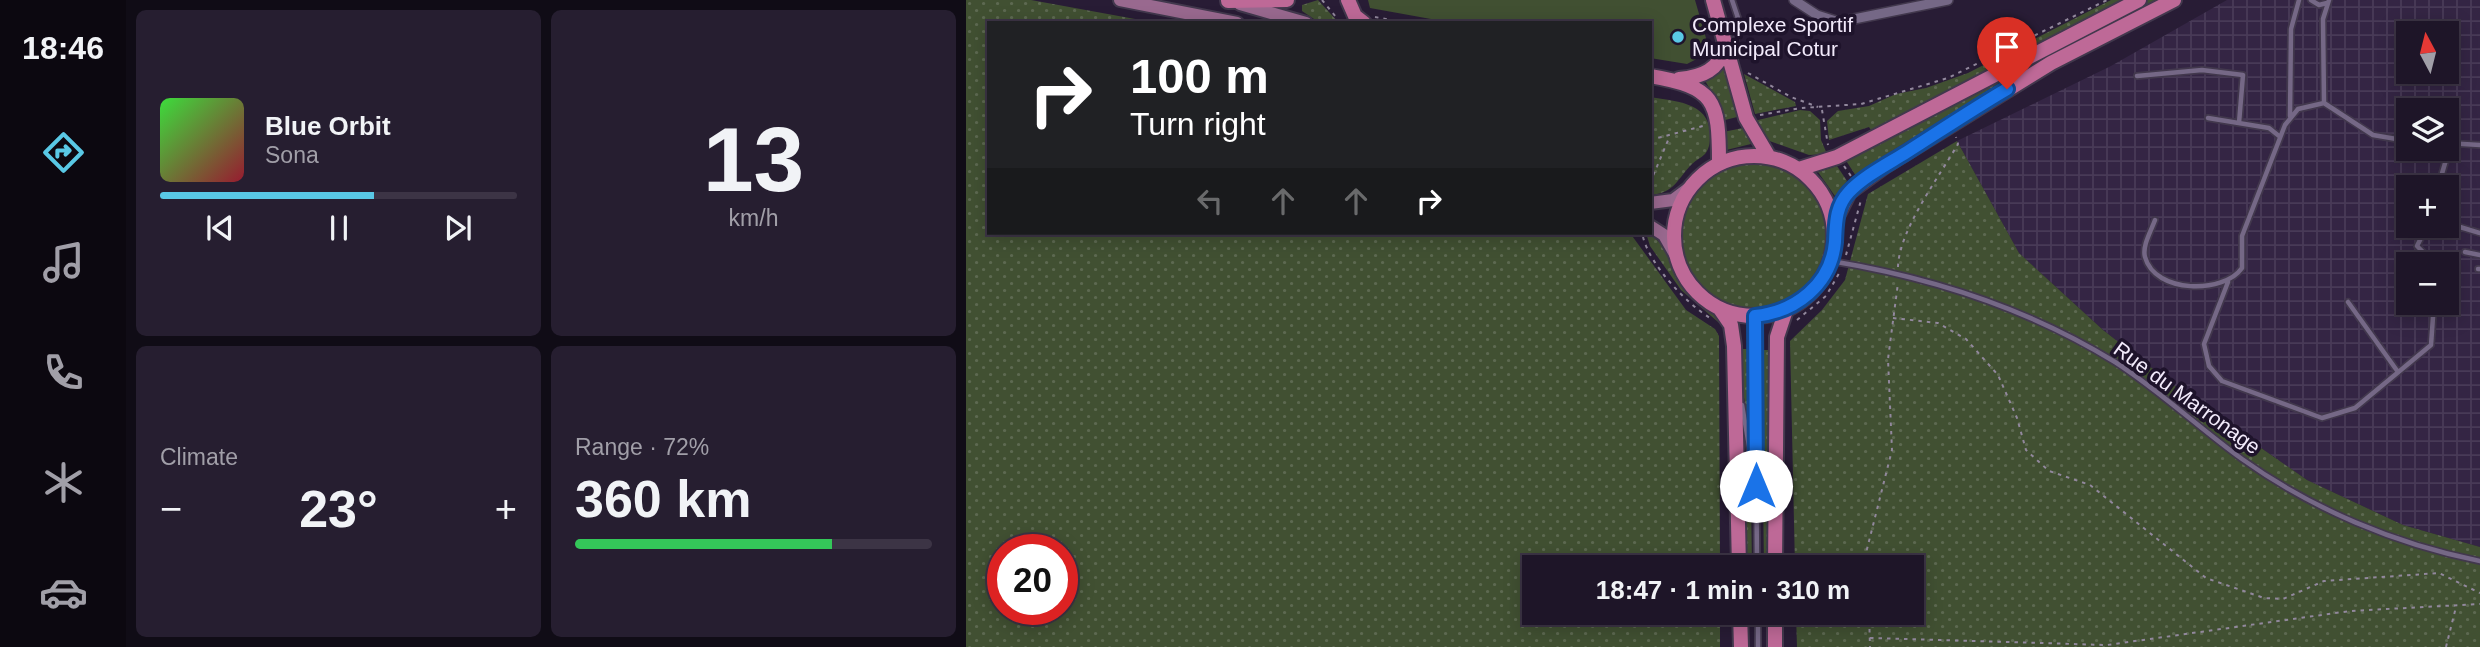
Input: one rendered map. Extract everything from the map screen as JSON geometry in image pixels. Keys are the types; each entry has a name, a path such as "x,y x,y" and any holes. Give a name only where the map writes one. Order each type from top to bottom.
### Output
{"main road":[{"path":"1120,0 1227,21"},
{"path":"1222,0 1299,21"},
{"path":"1228,1 1287,0"},
{"path":"1348,0 1355,16 1366,19"},
{"path":"1713,0 1732,58 1746,118 1769,157"},
{"path":"1799,169 1838,157 2138,0"},
{"path":"1715,313 1755,316 1786,310 1813,290 1830,261 1834,223 1841,205 1857,186 1984,102 2051,63 2174,0"},
{"path":"1670,80 1697,78 1722,60 1732,58"},
{"path":"1652,76 1701,90 1713,119 1719,163"},
{"path":"1652,203 1673,200 1719,163 1752,155 1769,157 1799,169 1826,198 1834,223"},
{"path":"1676,256 1676,221 1689,188"},
{"path":"1652,227 1664,235 1693,287 1715,313 1731,326 1734,346 1739,555"},
{"path":"1776,555 1776,345 1780,323 1786,310"},
{"path":"1740,625 1741,647"},
{"path":"1775,625 1775,647"}],"street":[{"path":"1794,0 1817,15 1839,22 1948,0"}],"lane":[{"path":"1732,0 1738,18 1732,58"},
{"path":"1907,0 1909,10"},
{"path":"2290,116 2291,29 2299,0"},
{"path":"2311,0 2319,5 2328,1"},
{"path":"2324,103 2323,19 2328,1"},
{"path":"2137,76 2202,70 2243,75 2239,123"},
{"path":"2396,139 2373,135 2324,103 2298,109 2290,116 2279,136 2242,236 2242,268 2229,281 2204,344 2209,366 2222,381 2322,418 2355,408 2431,345 2433,315"},
{"path":"2208,118 2269,128 2279,136"},
{"path":"2459,144 2480,145"},
{"path":"2155,220 2145,249 2146,259 2153,270 2171,284 2218,285 2229,281"},
{"path":"2460,227 2480,233"},
{"path":"2465,252 2480,255"},
{"name":"Rue du Marronage","path":"1830,261 1898,272 1947,286 2055,330 2115,363 2243,460 2317,504 2392,538 2480,561"},
{"path":"2348,302 2398,372"},
{"path":"1755,316 1757,555"},
{"path":"1734,346 1745,430 1756,486"},
{"path":"1758,625 1758,647"}],"path":[{"path":"1322,0 1339,21"},
{"path":"1755,116 1801,108 1861,104 1948,78 2107,0"},
{"path":"1366,19 1387,21"},
{"path":"1732,58 1757,81 1822,108"},
{"path":"1822,108 1825,142 1857,186 1861,199 1846,255"},
{"path":"1652,140 1670,137 1713,119"},
{"path":"1866,555 1892,450 1888,359 1899,255 1916,216 1958,144 1954,130"},
{"path":"1652,171 1670,137"},
{"path":"1643,235 1646,247 1685,300 1715,313"},
{"path":"1798,320 1818,305 1838,280"},
{"path":"1893,318 1938,323 1966,339 1998,375 2017,418 2026,450 2049,471 2090,485 2206,578 2264,598 2283,599 2324,581 2439,573 2480,593"},
{"path":"1870,638 2107,645 2350,611 2480,604"},
{"path":"2446,647 2456,605"},
{"path":"1870,625 1870,647"}],"shaded area":[{"path":"2227,0 2480,0 2480,547 2403,525 2307,480 2198,404 2103,330 2019,253 1957,141 2111,66"}],"green space":[{"path":"966,0 1031,0 1146,21 987,21 987,235 1631,235 1686,310 1715,329 1719,336 1720,555 1522,555 1522,625 1720,625 1720,647 966,647"},
{"path":"1318,0 1337,21 1317,21 1302,11 1302,5"},
{"name":"Complexe Sportif Municipal Cotur","path":"1368,0 1695,0 1710,52 1687,64 1652,58 1652,21 1442,21 1370,8"},
{"path":"2111,0 2125,0 1871,130 1869,127 1829,140 1827,121 1838,111 1869,106 1896,94 1926,88 1968,73"},
{"path":"2145,0 2158,0 2016,72 1856,176 1845,159"},
{"path":"1724,67 1729,67 1741,116 1721,121 1714,96 1704,79"},
{"path":"1744,74 1795,102 1796,106 1755,114"},
{"path":"1652,97 1679,102 1697,109 1704,115 1710,133 1709,147 1705,154 1692,164 1675,184 1652,195"},
{"path":"1800,110 1810,111 1820,120 1821,140 1827,154 1809,155 1764,139 1754,121"},
{"path":"1743,128 1751,144 1722,151 1723,132"},
{"path":"1957,141 2019,253 2103,330 2198,404 2307,480 2403,525 2480,547 2480,647 1797,647 1796,625 1924,625 1924,555 1795,555 1790,341 1822,310 1845,280 1868,194"},
{"path":"1753,160 1781,166 1794,172 1805,182 1815,193 1821,206 1827,234 1821,262 1815,275 1805,286 1794,296 1781,302 1753,308 1725,302 1712,296 1701,286 1691,275 1685,262 1679,234 1685,206 1691,193 1701,182 1712,172 1725,166"},
{"path":"1837,166 1847,181 1835,196 1818,172"},
{"path":"1647,235 1653,237 1664,249 1687,292 1725,328 1681,290 1650,246"},
{"path":"1742,349 1749,349 1749,429 1742,385"},
{"path":"1761,350 1770,350 1771,555 1764,555"},
{"path":"1744,493 1751,493 1752,555 1745,555"}],"place":[{"name":"Complexe Sportif Municipal Cotur","path":"1678,37"}],"route":[{"path":"1756,486 1755,316 1786,310 1805,298 1821,281 1835,243 1834,223 1849,192 1886,165 2007,89"}]}
